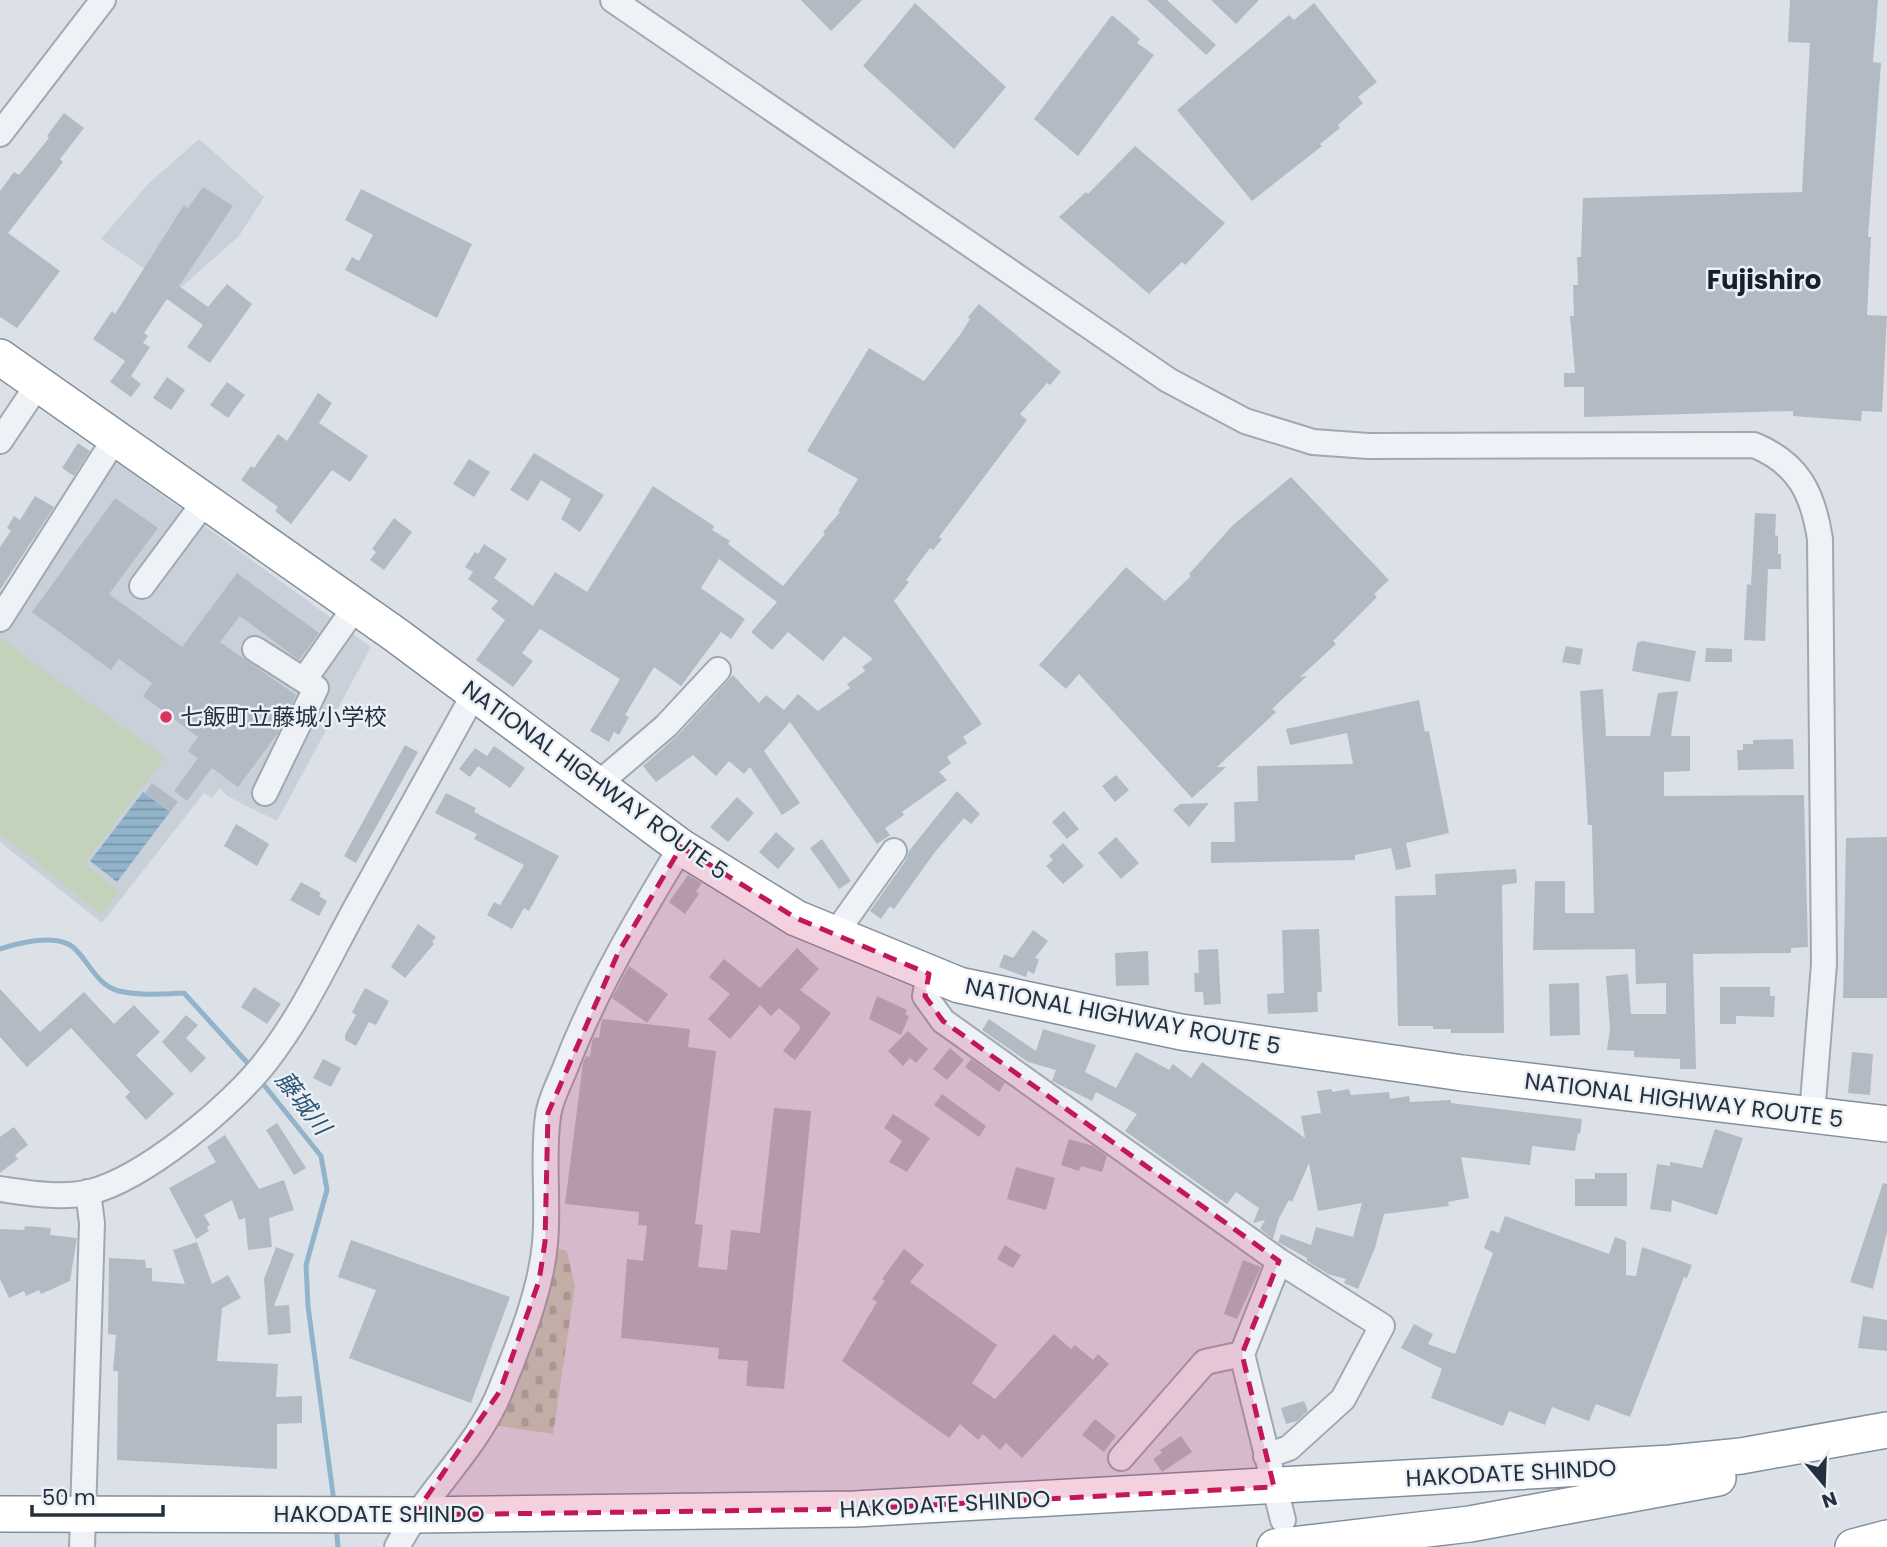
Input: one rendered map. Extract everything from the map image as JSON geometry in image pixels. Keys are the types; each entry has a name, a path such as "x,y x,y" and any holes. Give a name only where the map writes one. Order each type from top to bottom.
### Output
{"highway":[{"name":"NATIONAL HIGHWAY ROUTE 5","path":"0,358 356,606 681,847 796,918 929,974 959,985 1181,1032 1462,1073 1887,1124"},
{"name":"HAKODATE SHINDO","path":"0,1514 82,1530 295,1514 414,1515 1275,1502 1741,1456 1887,1433"},
{"path":"1275,1502 1470,1524 1715,1478 1887,1433"},
{"path":"1853,1547 1887,1538"},
{"path":"1880,1547 1887,1544"}],"street":[{"path":"0,134 103,0"},
{"path":"613,0 1168,380 1245,421 1313,442 1368,446 1754,445 1775,454 1791,467 1811,502 1820,539 1824,964 1812,1115"},
{"path":"0,441 38,383"},
{"path":"0,619 116,437"},
{"path":"142,586 206,500"},
{"path":"304,680 356,606"},
{"path":"255,649 316,688 265,793"},
{"path":"597,785 666,726 718,670"},
{"path":"0,1189 33,1194 88,1192 125,1180 163,1154 242,1088 266,1061 305,1003 474,694"},
{"path":"397,1547 414,1515 428,1501 488,1415 500,1391 538,1281 545,1242 548,1113 579,1031 618,953 681,847"},
{"path":"835,934 894,851"},
{"path":"929,974 925,996 943,1021 1279,1261 1382,1326 1343,1399 1289,1448 1275,1502"},
{"path":"82,1530 92,1223 88,1192"},
{"path":"1275,1502 1242,1354 1279,1261"},
{"path":"1121,1458 1205,1362 1242,1354"}],"highlighted area":[{"path":"681,847 796,918 929,974 925,996 943,1021 1279,1261 1242,1354 1274,1487 855,1509 414,1515 500,1391 539,1281 545,1242 548,1113 618,953"}],"shaded area":[{"path":"199,139 264,197 239,236 177,291 101,239 148,184"},
{"name":"七飯町立藤城小学校","path":"99,449 371,647 277,821 227,796 220,788 212,798 204,793 102,923 0,842 0,599"}],"green space":[{"path":"0,638 165,757 84,864 120,891 101,914 0,833"},
{"path":"553,1247 567,1251 575,1286 553,1434 493,1425"}],"water":[{"path":"143,792 170,812 117,882 90,861"}],"building":[{"path":"801,0 862,0 831,31"},
{"path":"1147,0 1167,0 1216,45 1206,55"},
{"path":"1211,0 1259,0 1236,24"},
{"path":"1790,0 1878,0 1873,62 1881,63 1868,237 1871,237 1867,315 1887,316 1882,412 1862,411 1861,421 1793,416 1793,411 1584,417 1584,387 1564,387 1564,373 1575,373 1570,316 1574,316 1573,285 1578,285 1577,257 1581,257 1583,198 1802,192 1810,43 1788,42"},
{"path":"915,3 1006,87 954,149 863,66"},
{"path":"1314,3 1377,82 1358,97 1363,103 1338,125 1340,128 1320,144 1322,146 1252,201 1177,110 1289,15 1294,20"},
{"path":"1112,15 1140,39 1137,43 1154,55 1078,156 1034,119"},
{"path":"64,113 84,128 60,159 63,162 8,233 60,271 17,328 0,317 0,191 14,172 19,175 49,138 47,136"},
{"path":"1135,146 1225,223 1185,265 1182,262 1149,294 1059,217 1086,192 1088,194"},
{"path":"203,187 233,206 179,286 208,307 227,284 252,304 210,363 187,347 203,325 167,299 144,333 148,336 143,343 150,347 131,376 141,384 131,397 110,382 125,361 93,339 112,311 115,314 184,205 188,208"},
{"path":"361,189 472,244 437,318 345,270 352,257 359,261 373,235 345,220"},
{"path":"979,304 1061,372 1050,385 1047,383 1020,414 1027,420 939,537 942,539 933,550 930,548 906,580 909,582 894,601 982,724 963,737 967,743 947,757 951,763 939,772 947,780 902,812 904,815 885,828 890,835 877,844 790,722 764,751 800,803 782,815 750,767 744,774 729,761 716,776 693,755 656,782 643,766 677,736 733,675 759,703 766,695 784,710 798,694 818,711 850,688 847,684 865,671 862,667 873,659 844,636 823,661 788,632 772,650 751,632 777,602 719,559 701,588 745,619 731,639 721,632 681,686 654,667 625,715 629,717 619,735 614,732 609,742 590,731 620,679 540,629 522,653 533,661 513,687 476,660 505,620 491,609 498,601 468,579 473,572 465,567 475,552 478,554 484,544 507,559 494,578 533,606 555,572 587,592 653,486 714,526 712,530 730,541 728,544 783,586 825,534 823,532 840,512 838,511 858,479 807,451 869,348 924,381 960,335 970,319 968,317"},
{"path":"167,377 185,390 171,410 153,398"},
{"path":"227,382 245,395 228,418 210,405"},
{"path":"318,393 332,403 319,423 368,456 350,482 332,470 291,524 275,511 278,507 241,480 251,466 254,468 278,434 287,441"},
{"path":"78,443 90,451 74,476 62,468"},
{"path":"534,453 604,495 580,532 561,519 571,499 541,480 528,501 510,490"},
{"path":"469,459 490,472 474,497 453,484"},
{"path":"1291,477 1389,580 1374,594 1377,597 1333,641 1336,644 1300,677 1307,676 1272,709 1276,712 1217,767 1226,767 1192,798 1079,674 1066,689 1039,665 1126,567 1165,601 1191,576 1189,574 1233,525"},
{"path":"35,496 54,507 0,590 0,547 11,531 7,528 14,516 20,520"},
{"path":"115,498 158,528 109,594 182,647 237,573 319,633 299,660 240,616 220,642 296,695 278,733 238,787 212,768 187,801 174,791 198,758 188,751 198,737 143,696 152,683 119,659 111,670 32,612"},
{"path":"1755,513 1776,514 1775,535 1778,536 1778,554 1781,554 1781,569 1768,569 1765,641 1744,640 1747,584 1751,585"},
{"path":"394,518 412,532 384,570 370,560 376,552 372,549"},
{"path":"1642,641 1696,651 1690,682 1632,671 1637,643"},
{"path":"1566,646 1583,649 1580,665 1562,662"},
{"path":"1706,648 1732,649 1732,662 1705,662"},
{"path":"1603,689 1606,736 1650,736 1658,693 1678,691 1671,736 1690,736 1690,771 1664,772 1664,796 1804,795 1808,947 1791,948 1791,953 1693,954 1696,1069 1680,1069 1680,1059 1634,1057 1634,1051 1607,1050 1610,1029 1606,976 1628,974 1631,1014 1666,1014 1666,983 1636,984 1635,949 1533,950 1535,881 1565,881 1565,913 1594,913 1592,825 1588,825 1580,691"},
{"path":"1419,700 1425,732 1429,731 1449,833 1406,843 1411,867 1396,870 1391,848 1355,855 1355,860 1211,863 1211,842 1235,842 1234,802 1258,801 1257,766 1353,764 1347,733 1290,745 1286,729"},
{"path":"1793,739 1794,769 1738,770 1737,750 1743,750 1743,744 1753,744 1753,740"},
{"path":"405,745 418,752 356,863 344,856"},
{"path":"494,746 525,768 510,788 478,766 470,777 459,769 475,748 487,756"},
{"path":"1116,775 1129,790 1115,802 1102,786"},
{"path":"152,783 178,802 170,812 145,793"},
{"path":"957,791 980,814 971,824 964,818 935,852 894,909 890,906 881,919 870,911 906,860 909,851"},
{"path":"446,793 476,808 474,812 559,856 529,911 524,908 512,929 487,915 494,902 500,905 524,865 474,839 477,834 435,813"},
{"path":"737,797 754,813 728,842 710,827"},
{"path":"1209,803 1189,827 1173,810 1180,804"},
{"path":"1064,811 1079,829 1067,839 1052,822"},
{"path":"236,824 269,844 257,866 224,846"},
{"path":"776,832 795,849 778,869 759,852"},
{"path":"1116,837 1139,863 1121,879 1098,853"},
{"path":"1887,837 1887,998 1843,998 1846,838"},
{"path":"822,839 851,881 839,889 810,848"},
{"path":"1063,843 1084,866 1063,884 1046,866 1053,860 1049,856"},
{"path":"1516,869 1517,883 1502,885 1504,1033 1451,1033 1451,1029 1433,1029 1433,1026 1398,1026 1395,896 1436,895 1435,874"},
{"path":"688,875 702,883 696,891 699,894 685,914 669,902"},
{"path":"301,882 321,893 319,896 327,901 319,916 290,900"},
{"path":"418,924 436,937 432,942 434,944 405,978 391,967"},
{"path":"1319,929 1322,992 1317,992 1318,1012 1268,1014 1267,994 1284,993 1282,930"},
{"path":"1033,930 1048,941 1035,958 1039,959 1034,974 1028,971 1026,977 999,967 1004,954 1013,958"},
{"path":"797,948 819,969 800,990 831,1013 795,1060 783,1051 800,1029 799,1025 779,1008 771,1016 760,1005 730,1039 708,1019 730,994 709,977 724,959 760,988"},
{"path":"1218,949 1221,1004 1204,1005 1203,992 1195,992 1194,973 1199,973 1198,950"},
{"path":"1148,951 1149,985 1116,986 1115,953"},
{"path":"629,966 668,994 647,1023 612,998"},
{"path":"1579,983 1580,1035 1550,1036 1549,984"},
{"path":"254,987 281,1004 267,1024 241,1007"},
{"path":"1720,987 1770,987 1770,996 1775,996 1774,1017 1736,1016 1736,1024 1720,1024"},
{"path":"365,988 389,1001 376,1025 369,1022 356,1046 345,1040 345,1035 356,1015 352,1012"},
{"path":"0,989 40,1032 84,992 114,1024 134,1005 160,1032 136,1055 174,1094 146,1120 125,1097 130,1092 71,1028 27,1067 0,1037"},
{"path":"877,996 907,1010 905,1014 909,1016 901,1035 869,1019"},
{"path":"186,1015 198,1025 186,1038 206,1058 191,1073 162,1042"},
{"path":"602,1019 690,1029 688,1047 716,1051 695,1224 703,1225 698,1267 727,1270 731,1230 760,1233 774,1108 811,1111 784,1389 746,1386 748,1361 718,1359 719,1348 621,1338 627,1259 643,1261 647,1226 638,1225 639,1212 565,1204 583,1063 586,1056 590,1057 594,1037 599,1038"},
{"path":"989,1019 1036,1051 1043,1029 1096,1045 1085,1072 1116,1088 1136,1052 1169,1070 1173,1064 1191,1078 1202,1062 1305,1138 1301,1116 1321,1113 1317,1091 1332,1089 1332,1092 1349,1089 1351,1095 1389,1092 1390,1099 1409,1096 1410,1102 1451,1100 1451,1103 1582,1119 1580,1134 1578,1133 1575,1151 1532,1146 1530,1165 1461,1157 1469,1198 1448,1202 1449,1206 1384,1214 1375,1248 1358,1289 1344,1283 1346,1279 1328,1274 1307,1261 1307,1258 1278,1242 1281,1234 1311,1245 1316,1227 1353,1237 1362,1203 1318,1211 1309,1163 1292,1202 1289,1200 1279,1218 1273,1239 1260,1229 1265,1220 1253,1223 1259,1208 1236,1192 1227,1204 1125,1131 1137,1114 1096,1092 1092,1101 1052,1081 1056,1070 1028,1062 982,1030"},
{"path":"908,1031 928,1049 916,1063 910,1058 903,1066 888,1051"},
{"path":"950,1048 964,1060 947,1080 933,1069"},
{"path":"1852,1052 1873,1054 1870,1095 1848,1093"},
{"path":"323,1059 341,1068 331,1087 313,1078"},
{"path":"971,1059 1005,1083 999,1092 965,1067"},
{"path":"942,1094 986,1126 979,1137 934,1105"},
{"path":"893,1114 930,1138 907,1172 889,1162 902,1141 884,1128"},
{"path":"277,1123 306,1168 294,1175 266,1130"},
{"path":"14,1127 28,1145 15,1155 18,1159 0,1173 0,1137"},
{"path":"1715,1129 1743,1138 1717,1215 1672,1200 1671,1212 1650,1209 1657,1164 1670,1166 1670,1162 1702,1168"},
{"path":"225,1135 259,1189 284,1180 294,1210 269,1218 272,1247 248,1250 245,1218 239,1220 232,1200 204,1215 210,1225 207,1227 209,1231 196,1239 169,1188 216,1162 207,1147"},
{"path":"1069,1139 1093,1146 1107,1156 1102,1172 1081,1166 1079,1171 1061,1165"},
{"path":"1016,1167 1055,1178 1046,1210 1007,1199"},
{"path":"1595,1173 1627,1173 1627,1206 1575,1206 1575,1179 1595,1179"},
{"path":"1883,1183 1887,1184 1887,1232 1873,1289 1850,1282"},
{"path":"1505,1216 1609,1254 1615,1237 1626,1241 1626,1275 1636,1276 1642,1247 1692,1265 1687,1278 1684,1277 1630,1417 1596,1404 1589,1421 1552,1407 1545,1425 1509,1411 1503,1426 1431,1398 1442,1369 1401,1348 1414,1324 1433,1334 1428,1344 1455,1354 1493,1253 1484,1248 1491,1230 1499,1233"},
{"path":"25,1226 51,1228 50,1235 77,1238 70,1281 41,1294 39,1290 26,1296 24,1291 9,1298 0,1279 0,1229 24,1230"},
{"path":"351,1240 510,1297 471,1403 349,1358 376,1290 338,1277"},
{"path":"197,1242 212,1284 228,1275 241,1298 222,1308 217,1361 278,1364 276,1397 302,1396 302,1423 277,1424 277,1469 117,1460 118,1371 113,1371 116,1335 108,1334 109,1258 145,1260 146,1268 152,1268 152,1281 185,1284 173,1250"},
{"path":"1005,1245 1021,1255 1013,1268 997,1259"},
{"path":"276,1247 294,1254 274,1306 289,1305 291,1333 268,1335 264,1279"},
{"path":"904,1249 924,1265 910,1282 997,1345 972,1383 995,1399 1054,1334 1071,1349 1075,1345 1093,1360 1098,1354 1109,1364 1022,1458 1006,1443 1000,1450 983,1434 978,1440 960,1424 949,1438 842,1361 877,1302 872,1299 885,1281 882,1279"},
{"path":"1243,1260 1261,1267 1237,1319 1224,1314"},
{"path":"1863,1316 1887,1320 1887,1351 1858,1348"},
{"path":"1304,1401 1308,1411 1297,1421 1286,1424 1281,1408"},
{"path":"1095,1419 1116,1436 1104,1452 1082,1435"},
{"path":"1181,1436 1192,1452 1162,1472 1153,1459 1162,1453 1160,1450"}],"waterway":[{"name":"藤城川","path":"0,949 37,940 66,943 73,947 104,984 111,988 135,994 184,993 253,1069"},
{"name":"藤城川","path":"260,1080 321,1156 327,1190 306,1265 308,1306 334,1502"},
{"name":"藤城川","path":"336,1526 338,1547"}],"place":[{"name":"七飯町立藤城小学校","path":"166,717"}],"district":[{"name":"Fujishiro","path":"1764,280"}]}
